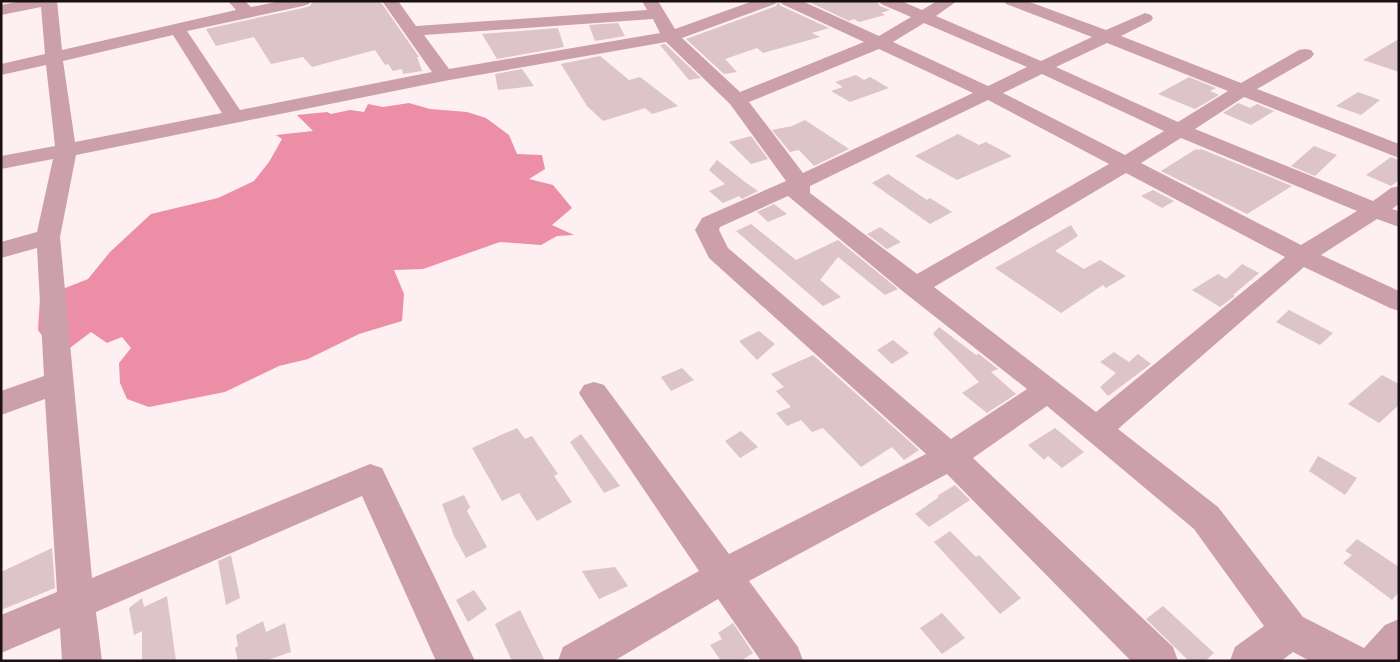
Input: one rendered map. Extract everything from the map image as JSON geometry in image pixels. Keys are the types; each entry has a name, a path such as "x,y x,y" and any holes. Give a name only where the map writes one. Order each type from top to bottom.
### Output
{"street":[{"path":"1,10 48,1 66,149 48,236 82,661"},
{"path":"1,70 177,28 242,6 256,12 303,1"},
{"path":"390,1 444,75"},
{"path":"411,31 659,17 769,1"},
{"path":"788,1 881,42 988,93 1302,256 1399,302"},
{"path":"888,1 923,18 1041,67 1179,130 1387,215"},
{"path":"737,100 881,42 949,1"},
{"path":"1012,1 1106,36 1399,152"},
{"path":"1,163 444,75 659,17"},
{"path":"659,17 737,100 799,183 799,196 1048,390 1206,518 1290,630 1350,661"},
{"path":"1145,18 799,183 710,223 708,230 718,252 950,457 1159,661"},
{"path":"177,28 234,116"},
{"path":"914,287 1124,165 1242,90 1305,54"},
{"path":"1096,430 1302,256 1387,215 1399,193"},
{"path":"1,250 48,236"},
{"path":"1,402 60,382"},
{"path":"577,661 725,575 950,457 1048,390"},
{"path":"594,393 725,575 784,661"},
{"path":"1,634 370,478 456,661"},
{"path":"1249,661 1290,630"},
{"path":"1378,661 1399,638"}],"shaded area":[{"path":"409,103 430,109 467,112 486,118 509,135 517,154 542,155 545,169 529,179 553,185 572,208 552,225 574,235 557,236 541,245 500,242 423,269 394,270 404,294 402,321 359,334 308,359 279,366 225,392 149,407 127,399 120,383 119,363 131,348 122,337 107,343 91,332 58,357 38,330 40,298 88,279 110,252 151,214 218,198 254,181 269,162 282,139 276,135 313,131 297,115 327,112 331,114 350,110 364,112 368,104 383,107"}],"building":[{"path":"313,1 380,1 419,57 417,57 422,71 403,74 402,69 393,71 388,64 385,65 375,50 312,67 303,57 271,64 254,37 216,46 206,29 303,8 310,6"},
{"path":"807,1 877,1 880,6 890,10 881,13 885,15 859,22 854,19 849,21"},
{"path":"778,2 781,6 829,28 812,33 820,37 763,53 757,48 725,59 737,72 724,74 686,39 776,6"},
{"path":"618,23 625,36 595,41 589,25"},
{"path":"558,28 564,47 497,59 482,34"},
{"path":"1399,39 1399,72 1363,60"},
{"path":"665,44 701,78 689,80 660,45"},
{"path":"600,56 629,80 640,77 678,106 652,114 645,108 603,121 587,106 561,64"},
{"path":"522,69 534,86 498,90 495,74"},
{"path":"856,75 864,80 870,77 889,88 850,102 831,91 843,87 835,82"},
{"path":"1189,77 1216,88 1210,91 1219,95 1195,109 1158,94"},
{"path":"1358,92 1380,100 1361,115 1336,106"},
{"path":"1238,103 1250,108 1257,104 1274,111 1251,125 1223,113"},
{"path":"805,120 849,149 814,166 799,150 790,152 772,130 792,126"},
{"path":"958,134 979,145 986,142 1012,156 957,180 915,156"},
{"path":"751,136 768,159 751,164 729,142"},
{"path":"1314,146 1337,155 1315,176 1291,166"},
{"path":"1196,149 1201,149 1292,186 1247,214 1161,171"},
{"path":"1391,157 1399,160 1399,180 1391,186 1366,175"},
{"path":"717,160 758,191 742,199 739,196 723,203 709,191 725,184 709,170"},
{"path":"888,174 927,200 930,198 952,212 930,224 872,183"},
{"path":"1153,190 1174,201 1162,208 1141,196"},
{"path":"774,204 787,214 768,222 757,212"},
{"path":"751,224 796,260 838,240 898,289 885,295 838,257 820,280 841,297 823,306 736,231"},
{"path":"1071,225 1078,236 1055,251 1084,269 1100,260 1126,276 1106,288 1103,285 1061,313 995,268"},
{"path":"880,227 901,242 887,249 867,234"},
{"path":"1242,264 1259,273 1233,295 1235,296 1220,307 1192,290 1218,274 1226,279"},
{"path":"1289,310 1333,333 1320,345 1276,322"},
{"path":"939,327 998,369 991,372 1016,394 987,413 962,393 979,382 933,334"},
{"path":"759,331 775,344 757,360 739,341"},
{"path":"893,340 909,353 892,364 877,350"},
{"path":"1114,352 1129,362 1138,354 1151,364 1108,396 1100,387 1116,373 1100,362"},
{"path":"813,355 919,450 904,460 892,447 861,467 823,428 812,432 801,420 787,426 776,413 791,407 776,391 784,387 771,374"},
{"path":"682,368 694,380 671,391 661,377"},
{"path":"1382,375 1399,384 1399,405 1379,423 1348,404"},
{"path":"517,428 525,439 532,436 558,474 554,476 572,502 537,521 519,493 502,501 472,448"},
{"path":"1055,428 1084,452 1062,468 1048,456 1044,460 1028,445"},
{"path":"741,431 758,447 740,458 725,441"},
{"path":"581,434 620,486 604,493 570,442"},
{"path":"1318,456 1357,478 1345,495 1309,471"},
{"path":"955,485 970,500 929,527 915,514 939,497 937,496"},
{"path":"464,495 470,507 467,511 487,547 466,558 454,536 442,504"},
{"path":"950,531 976,557 979,555 1021,598 1000,614 934,542"},
{"path":"1357,539 1399,567 1399,592 1392,600 1343,563 1352,555 1345,551"},
{"path":"52,548 55,588 1,610 1,572"},
{"path":"231,555 240,598 226,605 218,561"},
{"path":"615,567 628,586 599,599 582,571"},
{"path":"474,590 487,609 468,622 456,600"},
{"path":"167,596 176,661 142,661 142,631 134,635 129,608 142,598 144,607"},
{"path":"1163,606 1214,653 1205,661 1189,661 1146,619"},
{"path":"520,610 545,661 512,661 495,624"},
{"path":"942,613 965,638 942,654 920,628"},
{"path":"263,621 266,632 285,623 291,652 265,661 238,661 235,648 238,646 236,635"},
{"path":"733,623 753,653 741,661 721,661 710,645 722,639 718,633"}]}
